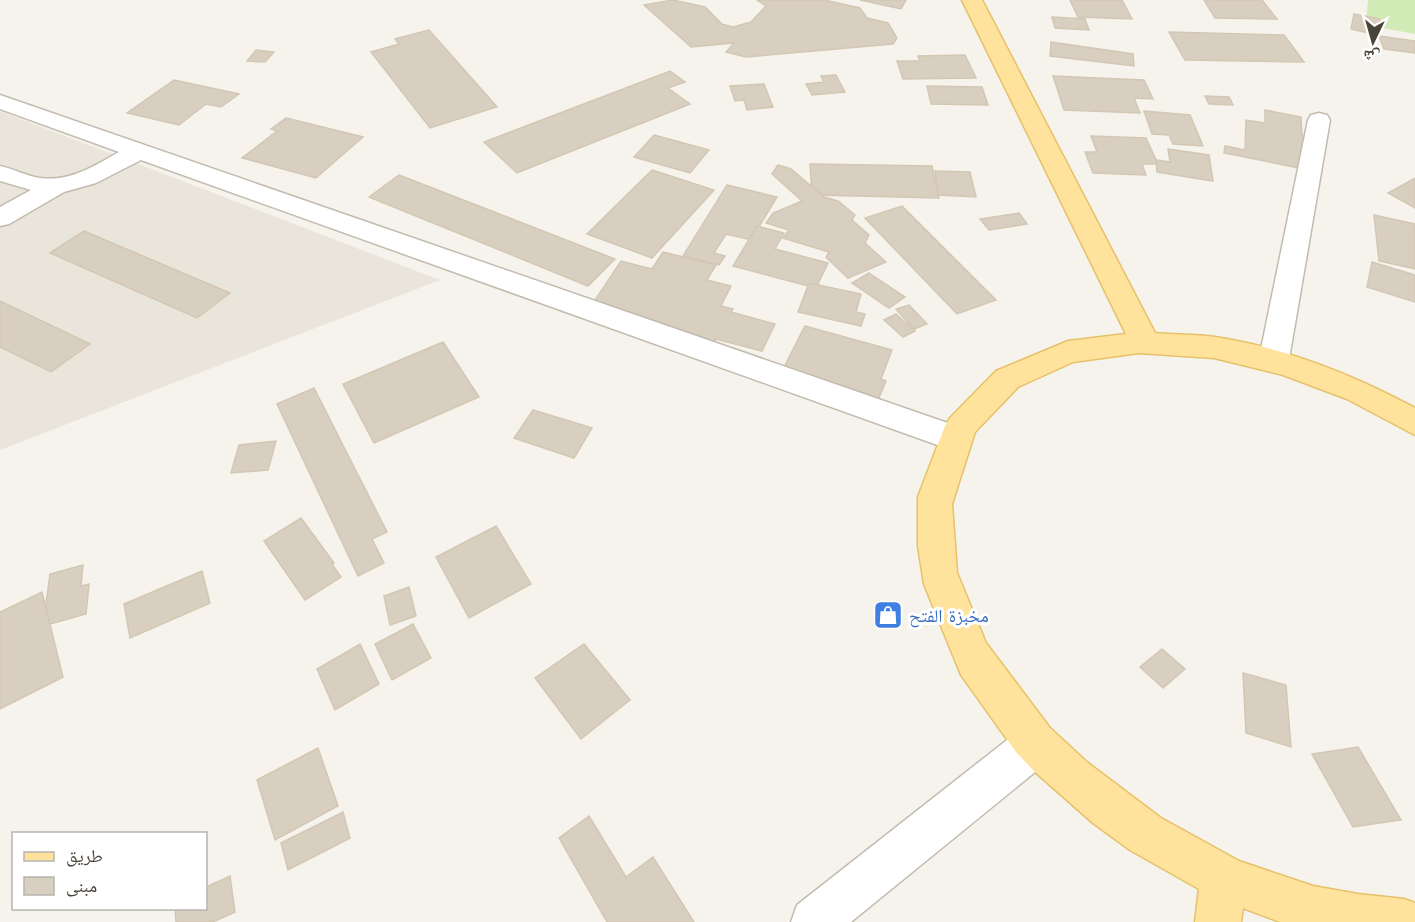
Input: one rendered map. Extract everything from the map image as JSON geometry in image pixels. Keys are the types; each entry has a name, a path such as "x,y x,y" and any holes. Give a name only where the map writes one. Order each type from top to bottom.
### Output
{"main road":[{"path":"972,0 1144,340"},
{"path":"1404,922 1366,920 1286,903 1223,878 1113,814 1036,744 972,657 939,573 935,499 954,438 986,396 1030,366 1083,348 1144,340 1207,345 1274,359 1339,382 1411,415"},
{"path":"1218,922 1223,878"}],"street":[{"path":"0,102 954,438"},
{"path":"1274,359 1319,120"},
{"path":"0,173 28,185 54,188 77,184 139,151"},
{"path":"0,218 54,188"},
{"path":"813,922 1036,744"}],"shaded area":[{"path":"0,111 440,280 0,450"}],"green space":[{"path":"1368,0 1415,0 1415,34 1366,25"}],"building":[{"path":"673,0 705,7 722,24 733,27 751,22 766,6 757,0 824,0 860,8 867,18 888,23 897,38 893,44 746,57 726,52 734,43 691,47 644,5"},
{"path":"860,0 906,0 901,9"},
{"path":"1070,0 1122,0 1132,19 1078,17"},
{"path":"1204,0 1262,0 1277,19 1215,18"},
{"path":"1354,14 1380,19 1377,35 1351,29"},
{"path":"1052,17 1085,19 1089,30 1055,28"},
{"path":"429,30 497,107 430,128 371,52 399,44 395,39"},
{"path":"1169,32 1284,35 1304,62 1185,60"},
{"path":"1379,36 1415,41 1415,53 1384,49"},
{"path":"1051,42 1133,54 1134,66 1050,56"},
{"path":"256,50 274,52 265,62 247,61"},
{"path":"965,55 976,78 903,79 897,61 920,61 918,56"},
{"path":"670,71 685,82 668,88 690,104 517,173 484,142"},
{"path":"836,75 845,92 812,95 806,84 824,82 821,76"},
{"path":"1053,76 1144,80 1153,99 1134,98 1140,113 1064,110"},
{"path":"174,80 239,94 221,107 206,104 179,125 127,113"},
{"path":"764,84 773,107 747,110 744,100 735,101 730,86"},
{"path":"927,86 982,87 988,105 931,104"},
{"path":"1205,96 1229,97 1233,105 1209,104"},
{"path":"1265,110 1301,117 1302,136 1312,138 1314,171 1224,153 1225,146 1245,150 1246,120 1265,123"},
{"path":"1144,111 1190,115 1203,146 1173,144 1169,135 1152,134"},
{"path":"286,118 363,137 316,178 242,158 277,131 271,129"},
{"path":"654,135 709,150 690,173 634,157"},
{"path":"1091,136 1146,138 1158,164 1142,164 1146,175 1093,173 1085,152 1097,152"},
{"path":"1168,149 1209,155 1213,181 1157,172 1156,160 1170,162"},
{"path":"810,164 932,166 939,198 812,195"},
{"path":"778,165 791,169 824,197 838,201 855,215 852,220 869,235 865,243 886,262 848,278 826,257 829,252 783,238 789,230 766,223 773,213 802,201 772,174"},
{"path":"652,170 714,190 652,258 587,234"},
{"path":"935,171 970,172 976,197 938,195"},
{"path":"399,175 615,259 588,286 369,197"},
{"path":"1415,178 1415,208 1388,193"},
{"path":"727,185 777,197 751,240 726,234 714,253 725,256 719,265 683,256"},
{"path":"902,206 996,300 957,314 865,218"},
{"path":"1019,213 1027,224 989,230 980,219"},
{"path":"1374,215 1415,224 1415,269 1379,261"},
{"path":"757,226 784,233 775,249 828,263 816,288 733,266"},
{"path":"84,231 230,293 197,318 50,253"},
{"path":"663,252 716,265 707,280 731,286 721,306 733,309 731,312 775,324 762,351 716,339 714,343 589,309 621,261 652,269"},
{"path":"1372,262 1415,275 1415,302 1367,287"},
{"path":"869,273 905,297 889,308 852,283"},
{"path":"809,283 861,294 856,312 865,314 861,326 798,312"},
{"path":"0,301 90,344 51,372 0,347"},
{"path":"909,305 927,324 914,329 896,309"},
{"path":"896,314 915,331 903,337 884,320"},
{"path":"805,326 892,350 881,379 886,381 878,400 782,371"},
{"path":"443,342 479,397 374,443 343,384"},
{"path":"314,388 387,532 372,539 384,563 358,576 277,404"},
{"path":"533,410 592,428 574,458 514,438"},
{"path":"276,441 268,470 231,473 239,445"},
{"path":"301,518 334,563 332,564 341,577 305,600 264,541"},
{"path":"496,526 531,584 469,618 436,557"},
{"path":"83,565 81,586 89,584 86,614 43,626 50,574"},
{"path":"202,571 210,603 130,638 124,604"},
{"path":"409,587 416,616 390,625 384,596"},
{"path":"42,592 63,677 0,709 0,612"},
{"path":"413,624 431,658 392,680 375,644"},
{"path":"360,644 379,684 335,710 317,669"},
{"path":"584,644 630,700 581,739 535,678"},
{"path":"1162,649 1185,669 1163,688 1140,667"},
{"path":"1243,673 1286,685 1291,747 1246,733"},
{"path":"1358,747 1401,820 1353,827 1312,754"},
{"path":"318,748 338,806 275,840 257,780"},
{"path":"343,812 350,838 288,870 281,843"},
{"path":"589,816 626,877 653,857 694,922 607,922 559,838"},
{"path":"230,876 235,912 213,922 176,922 175,910 207,910 207,887"}],"place":[{"name":"مخبزة الفتح","path":"888,615"}]}
